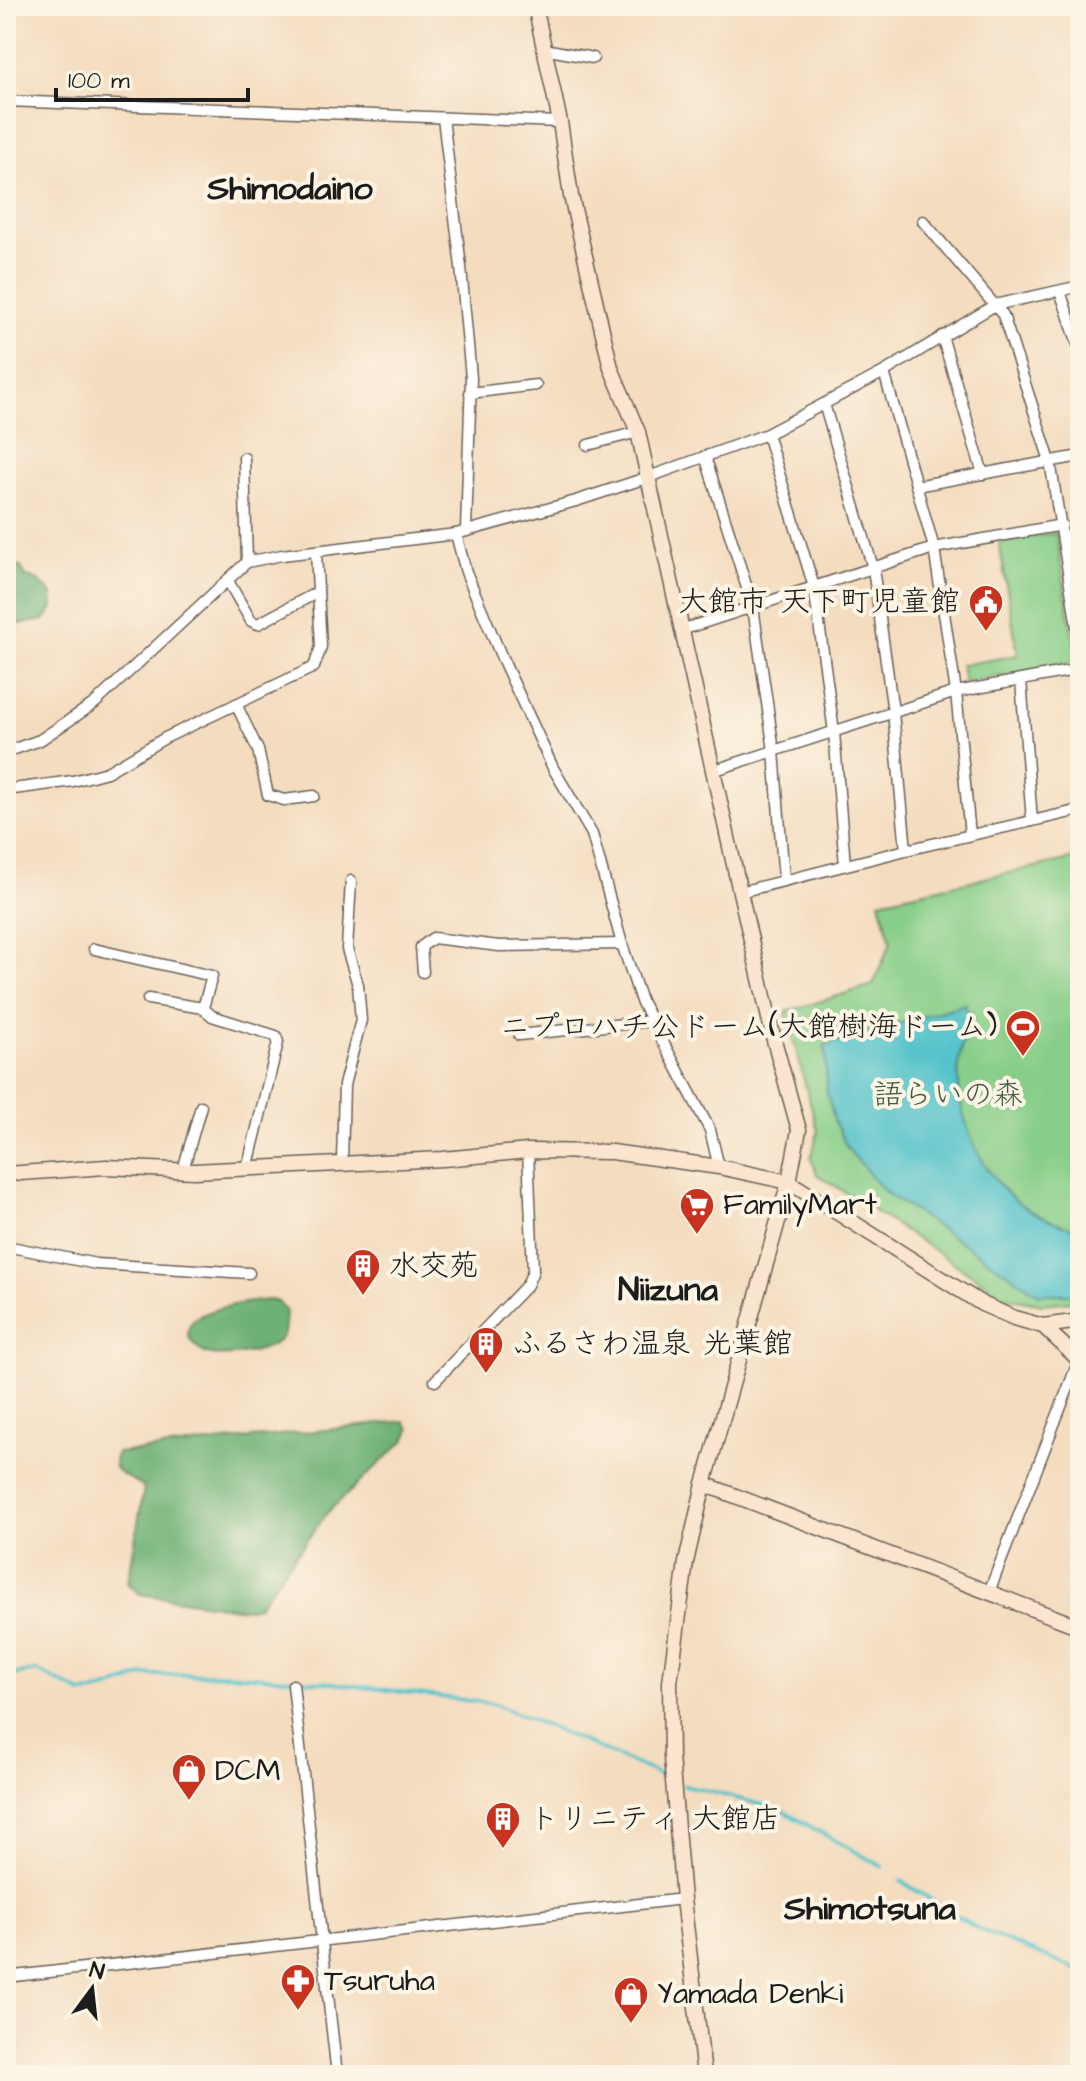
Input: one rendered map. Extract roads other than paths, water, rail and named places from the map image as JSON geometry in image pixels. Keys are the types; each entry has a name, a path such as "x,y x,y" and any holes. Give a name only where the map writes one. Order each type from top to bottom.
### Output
{"street":[{"path":"535,6 560,122 571,196 611,368 638,432 772,1032 799,1130 789,1182 704,1484 686,1562 670,1682 671,1757 683,1899 704,2075"},
{"path":"544,49 593,58"},
{"path":"6,101 560,122"},
{"path":"443,118 461,267 470,393 461,532 466,572 553,768 592,834 641,1001 710,1130 719,1167"},
{"path":"923,221 1003,315 1050,461 1080,645"},
{"path":"6,752 40,740 95,703 247,562 271,556 461,532 576,501 649,477 767,434 884,372 995,305 1080,286"},
{"path":"1060,291 1080,350"},
{"path":"942,336 983,474"},
{"path":"884,372 934,548 956,692 970,835"},
{"path":"470,393 536,385"},
{"path":"824,404 873,568 893,712 906,850"},
{"path":"588,445 638,432"},
{"path":"767,434 814,587 834,732 845,865"},
{"path":"705,456 753,607 774,751 784,880"},
{"path":"916,486 1080,456"},
{"path":"244,458 247,562"},
{"path":"681,630 934,548 1062,525"},
{"path":"6,790 73,781 107,772 165,738 314,667 321,647 316,552"},
{"path":"228,581 251,621 258,624 318,592"},
{"path":"712,771 956,692 1080,669"},
{"path":"1021,680 1032,821"},
{"path":"236,704 258,750 268,795 284,800 314,796"},
{"path":"740,892 1080,810"},
{"path":"342,1163 344,1085 361,1020 358,985 347,949 351,881"},
{"path":"423,972 421,947 433,938 499,946 622,944"},
{"path":"94,949 212,976 203,1008"},
{"path":"148,999 203,1008 212,1016 276,1036 278,1042 247,1169"},
{"path":"519,1035 652,1021"},
{"path":"183,1170 201,1106"},
{"path":"435,1381 527,1285 533,1271 528,1151"},
{"path":"6,1172 106,1167 247,1169 443,1159 528,1151 612,1152 719,1167 789,1182 982,1304 1043,1326 1080,1321"},
{"path":"6,1246 96,1264 249,1273"},
{"path":"989,1592 1079,1360 1043,1326"},
{"path":"704,1484 1080,1627"},
{"path":"293,1685 337,2075"},
{"path":"6,1977 683,1899"}],"water":[{"path":"966,1004 965,1010 971,1013 960,1055 959,1082 961,1103 974,1145 998,1182 1012,1197 1041,1216 1080,1230 1080,1294 1039,1294 885,1192 848,1149 835,1123 827,1093 825,1045"}],"waterway":[{"path":"6,1676 37,1671 82,1693 96,1692 146,1675 228,1674 333,1683 495,1704 661,1775"},
{"path":"684,1785 779,1809 883,1867"},
{"path":"901,1881 978,1929 1080,1971"}],"place":[{"name":"大館市 天下町児童館","path":"986,633"},
{"name":"ニプロハチ公ドーム(大館樹海ドーム)","path":"1023,1058"},
{"name":"FamilyMart","path":"697,1236"},
{"name":"水交苑","path":"363,1297"},
{"name":"ふるさわ温泉 光葉館","path":"486,1375"},
{"name":"DCM","path":"189,1802"},
{"name":"トリニティ 大館店","path":"503,1850"},
{"name":"Tsuruha","path":"298,2012"},
{"name":"Yamada Denki","path":"631,2025"}],"district":[{"name":"Shimodaino","path":"290,189"},
{"name":"Niizuna","path":"668,1290"},
{"name":"Shimotsuna","path":"870,1909"}],"park label":[{"name":"語らいの森","path":"948,1095"}]}
